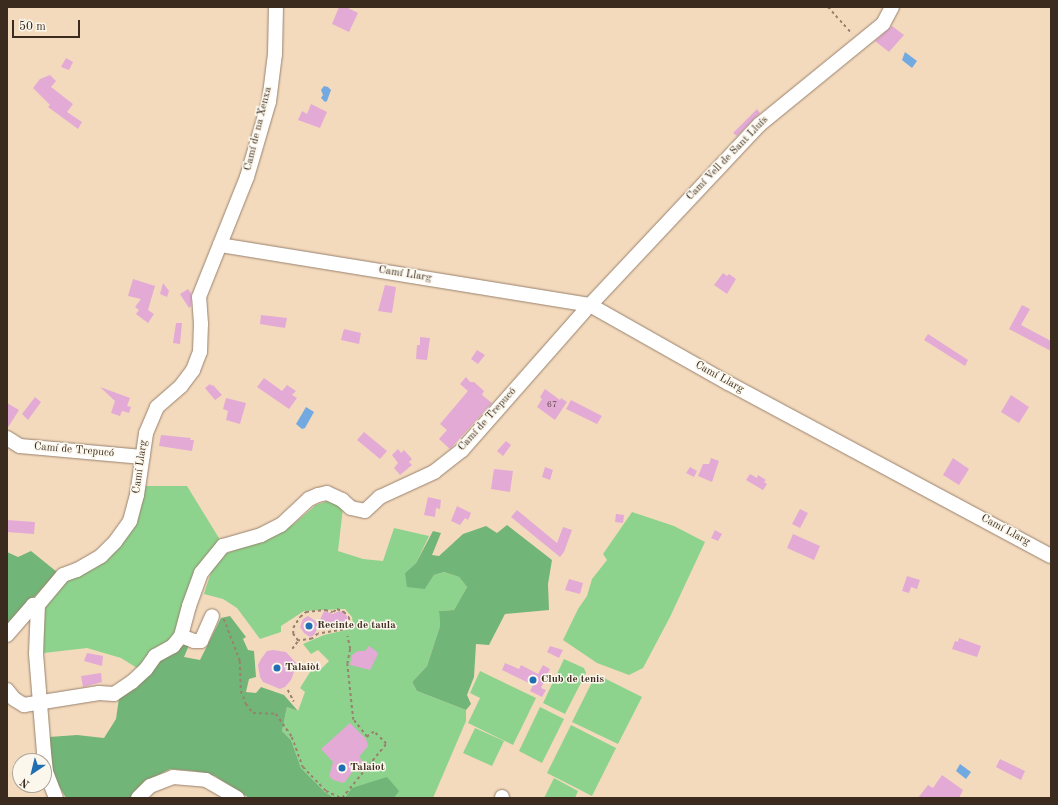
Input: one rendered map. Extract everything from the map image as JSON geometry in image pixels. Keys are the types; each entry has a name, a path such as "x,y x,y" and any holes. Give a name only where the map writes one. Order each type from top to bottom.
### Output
{"street":[{"name":"Camí de na Xenxa","path":"220,245 247,177 269,102 275,54 276,7"},
{"name":"Camí Vell de Sant Lluís","path":"590,305 759,125 883,24 892,7"},
{"name":"Camí Llarg","path":"7,635 34,605 38,605 63,575 77,570 101,556 115,542 130,521 137,495 146,433 157,407 181,386 193,370 200,352 201,324 199,297 220,245 590,305 728,383 1051,556"},
{"name":"Camí de Trepucó","path":"182,636 189,606 201,573 223,546 261,535 281,525 309,499 318,495 326,493 342,500 351,508 365,511 380,497 434,472 462,450 590,305"},
{"name":"Camí de Trepucó","path":"7,438 20,446 143,458"},
{"path":"38,605 36,654 46,772 56,798"},
{"path":"7,690 14,699 24,705 99,693 114,694 132,682 146,669 155,656 173,646 182,636 194,641 201,640 218,616"},
{"path":"138,798 150,786 173,777 206,780 237,798"}],"path":[{"path":"828,7 860,42"},
{"path":"292,649 298,641 312,639 318,634 343,630 348,627 350,623 349,617 344,612 337,609 333,612 325,610 306,612 293,628 293,634 298,641"},
{"path":"218,616 240,661 241,691 246,704 253,713 276,714 292,737 303,767 326,790 341,798 386,744 374,732 367,737 352,720 348,664 350,649 347,636"},
{"path":"288,690 294,702"}],"green space":[{"path":"145,486 187,486 222,543 175,638 137,668 121,658 87,648 44,653 43,606 68,577 115,550 139,517"},
{"path":"328,501 343,508 338,551 363,559 383,561 394,528 429,536 416,563 405,573 425,589 434,575 444,572 459,577 467,587 454,610 439,611 440,626 427,666 412,682 417,691 466,710 466,721 433,798 334,798 325,792 301,768 291,740 282,731 287,707 298,711 305,692 300,688 312,669 319,671 329,661 318,650 311,654 303,644 324,635 350,629 353,625 352,617 345,609 304,611 281,626 281,632 260,639 237,608 223,599 204,594 212,569 225,554 273,536 294,524 316,505"},
{"path":"632,512 674,526 705,542 670,617 643,668 629,675 597,663 563,640 578,609 587,596 592,579 607,560 603,554"},
{"path":"507,525 552,560 548,584 549,610 505,614 489,645 476,644 474,677 467,695 471,704 466,710 417,691 412,682 427,666 440,626 439,611 454,610 467,587 459,577 444,572 434,575 425,589 407,587 405,573 416,563 433,531 441,533 432,555 439,556 463,534 486,526 497,533"},
{"path":"31,551 57,572 7,627 7,552 18,557"},
{"path":"230,616 246,637 243,639 248,650 254,651 256,677 249,679 246,692 256,693 261,687 284,695 298,711 287,707 282,731 291,740 301,768 325,792 334,798 249,798 215,776 194,771 170,769 156,776 130,798 66,798 53,776 52,753 51,753 49,737 77,735 104,738 116,719 119,698 182,639 190,643 184,657 200,660 221,618"},
{"path":"564,659 584,668 586,673 565,714 543,703"},
{"path":"480,671 536,698 513,745 468,723 480,698 470,693"},
{"path":"596,674 642,697 618,744 572,722"},
{"path":"540,707 564,719 542,763 519,751"},
{"path":"571,725 616,748 592,796 547,773"},
{"path":"475,728 504,741 492,766 463,753"},
{"path":"387,777 399,791 394,798 345,798 352,788"},
{"path":"554,778 578,791 575,798 544,798"}],"water":[{"path":"905,52 917,61 912,68 902,60"},
{"path":"324,86 331,90 327,101 325,102 321,98 323,95 321,90"},
{"path":"306,407 314,412 305,428 302,429 296,424"},
{"path":"960,764 971,772 966,779 956,771"}],"building":[{"path":"339,7 346,7 358,13 349,32 332,24"},
{"path":"892,26 904,35 889,52 875,41"},
{"path":"66,58 73,62 69,70 61,67"},
{"path":"50,75 56,81 51,87 73,104 67,112 82,122 78,129 48,107 50,105 33,88 40,79"},
{"path":"311,104 327,112 320,128 298,120 302,111 307,114"},
{"path":"757,109 760,113 737,136 733,133"},
{"path":"723,273 727,276 729,274 736,279 727,294 714,285"},
{"path":"133,279 155,286 148,310 154,314 148,323 136,314 139,310 135,307 141,299 128,296"},
{"path":"163,283 169,291 167,297 160,294"},
{"path":"385,285 396,287 392,313 378,311"},
{"path":"188,289 191,293 191,306 189,308 180,294"},
{"path":"1022,305 1030,309 1021,325 1051,341 1051,351 1009,329"},
{"path":"261,315 287,318 285,328 260,324"},
{"path":"176,323 182,323 180,344 173,343"},
{"path":"344,329 361,333 359,344 341,340"},
{"path":"928,334 968,360 965,366 924,340"},
{"path":"420,337 430,338 427,360 416,359 417,345 420,345"},
{"path":"477,350 485,355 478,364 471,359"},
{"path":"466,377 470,382 474,382 484,391 482,395 492,403 450,449 439,439 447,430 440,424 468,391 460,384"},
{"path":"264,378 282,391 287,385 296,391 292,395 297,398 289,409 257,387"},
{"path":"210,384 212,386 213,385 222,395 215,400 205,388"},
{"path":"100,387 130,398 127,406 131,407 129,413 122,411 120,416 111,413 115,401"},
{"path":"545,389 560,400 561,398 567,402 555,420 537,407 542,399 540,397"},
{"path":"1011,395 1029,407 1019,423 1001,412"},
{"path":"35,397 41,402 28,420 22,414"},
{"path":"226,398 246,403 240,424 226,420 228,411 223,409"},
{"path":"571,400 602,416 597,424 566,409"},
{"path":"7,403 19,410 7,429"},
{"path":"364,432 387,451 380,459 357,440"},
{"path":"161,435 191,438 190,440 194,440 192,451 159,446"},
{"path":"506,441 511,445 503,456 497,451"},
{"path":"398,449 401,453 404,450 412,459 409,462 412,465 400,475 394,468 398,463 392,455"},
{"path":"711,458 719,461 712,482 698,476 703,464 709,464"},
{"path":"953,458 969,469 959,485 943,475"},
{"path":"545,467 553,470 550,480 542,477"},
{"path":"690,467 697,471 694,477 686,473"},
{"path":"494,469 513,471 510,492 491,489"},
{"path":"750,474 757,478 758,475 766,480 764,482 767,484 763,490 746,480"},
{"path":"428,497 441,500 440,509 436,508 435,517 424,515"},
{"path":"457,506 471,513 468,520 465,518 460,525 451,521"},
{"path":"800,509 808,513 800,528 792,524"},
{"path":"517,510 557,543 563,527 572,530 564,552 560,557 511,517"},
{"path":"616,514 624,515 623,523 615,522"},
{"path":"7,520 35,522 34,534 7,532"},
{"path":"715,530 722,534 718,541 711,538"},
{"path":"793,534 820,546 814,560 787,548"},
{"path":"907,576 920,580 917,589 911,587 909,593 902,591"},
{"path":"569,579 583,583 580,594 565,590"},
{"path":"324,611 333,614 339,611 343,612 347,616 347,626 337,629 329,624 319,622"},
{"name":"Recinte de taula","path":"308,616 320,624 314,635 310,637 304,633 300,627 303,619"},
{"path":"959,638 981,646 977,657 952,649 955,641 958,642"},
{"path":"369,646 378,654 370,670 350,665 352,655 358,651 365,651"},
{"path":"550,646 563,650 559,658 547,652"},
{"name":"Talaiòt","path":"273,650 286,652 297,664 291,680 285,687 280,689 263,682 260,677 258,665 267,651"},
{"path":"87,653 103,656 102,666 84,661"},
{"name":"Club de tenis","path":"505,663 519,669 521,665 538,674 543,665 550,669 541,688 546,690 542,697 530,691 533,685 502,670"},
{"path":"101,673 102,682 83,687 81,676"},
{"path":"350,723 366,739 368,746 359,757 366,765 359,772 353,771 344,783 333,780 329,776 333,762 321,749"},
{"path":"1000,759 1025,771 1021,780 996,767"},
{"path":"942,775 963,790 959,798 918,798 928,785 933,788"}],"place":[{"name":"Recinte de taula","path":"309,626"},
{"name":"Talaiòt","path":"277,668"},
{"name":"Club de tenis","path":"533,680"},
{"name":"Talaiot","path":"342,768"}]}
